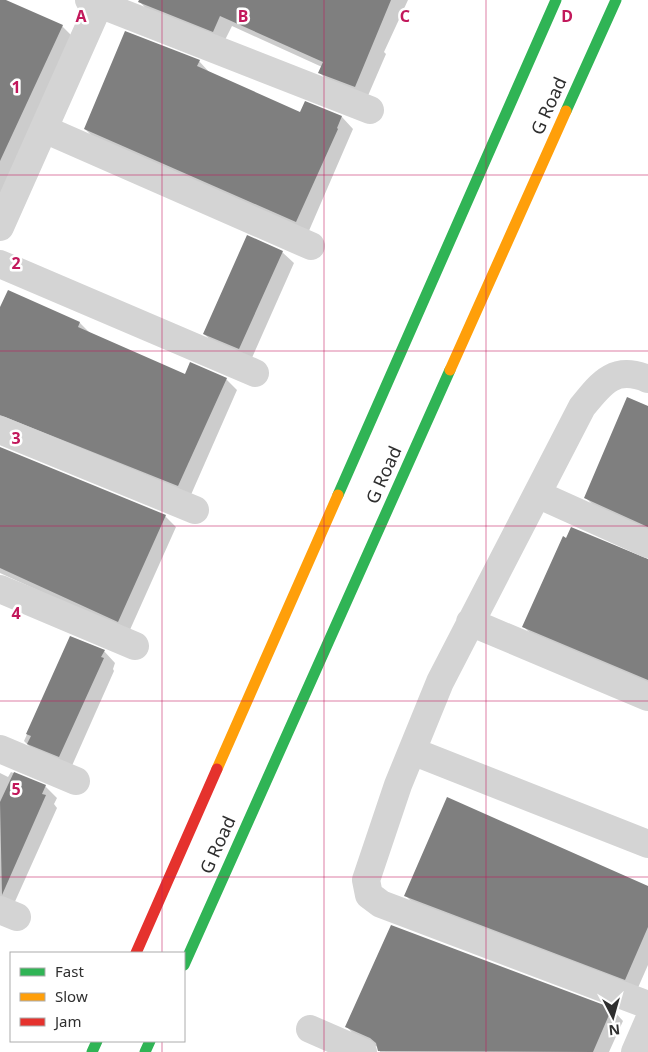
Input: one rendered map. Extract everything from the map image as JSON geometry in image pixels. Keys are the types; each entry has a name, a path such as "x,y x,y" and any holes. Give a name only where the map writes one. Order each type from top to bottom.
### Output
{"street":[{"name":"G Road","path":"136,952 556,0"},
{"name":"G Road","path":"185,963 616,0"},
{"path":"0,227 44,129 96,1 370,110"},
{"path":"44,129 311,246"},
{"path":"0,264 255,373"},
{"path":"648,378 636,374 614,375 600,385 582,407 440,682 412,751 366,880 369,895 381,904 648,1005"},
{"path":"0,430 195,510"},
{"path":"537,494 648,544"},
{"path":"0,589 135,646"},
{"path":"470,622 648,697"},
{"path":"0,749 76,781"},
{"path":"412,751 648,844"},
{"path":"635,1052 648,1022"},
{"path":"310,1029 363,1052"}],"building":[{"path":"0,0 6,0 63,25 0,161"},
{"path":"139,0 391,0 355,87 318,73 323,62 220,16 213,32 138,2"},
{"path":"125,31 200,60 197,66 300,112 305,101 342,116 338,129 296,222 84,129"},
{"path":"247,235 283,251 239,349 203,334"},
{"path":"8,290 80,322 78,327 185,374 190,362 227,378 178,486 0,415 0,307"},
{"path":"627,397 648,406 648,527 584,498"},
{"path":"0,447 166,515 118,622 0,568"},
{"path":"571,527 648,559 648,680 522,627 563,536 566,538"},
{"path":"70,636 105,650 101,657 104,658 59,757 27,744 31,736 26,734"},
{"path":"14,772 46,785 42,794 46,795 2,895 0,802"},
{"path":"447,797 648,886 648,927 625,980 404,896"},
{"path":"391,925 612,1008 593,1052 378,1051 376,1043 370,1038 345,1027"}],"traffic: fast":[{"path":"338,495 556,0"},
{"path":"566,111 616,0"},
{"path":"185,963 450,370"},
{"path":"92,1052 97,1042"},
{"path":"145,1052 150,1042"}],"traffic: slow":[{"path":"450,370 566,111"},
{"path":"217,769 338,495"}],"traffic: jam":[{"path":"136,952 217,769"}]}
